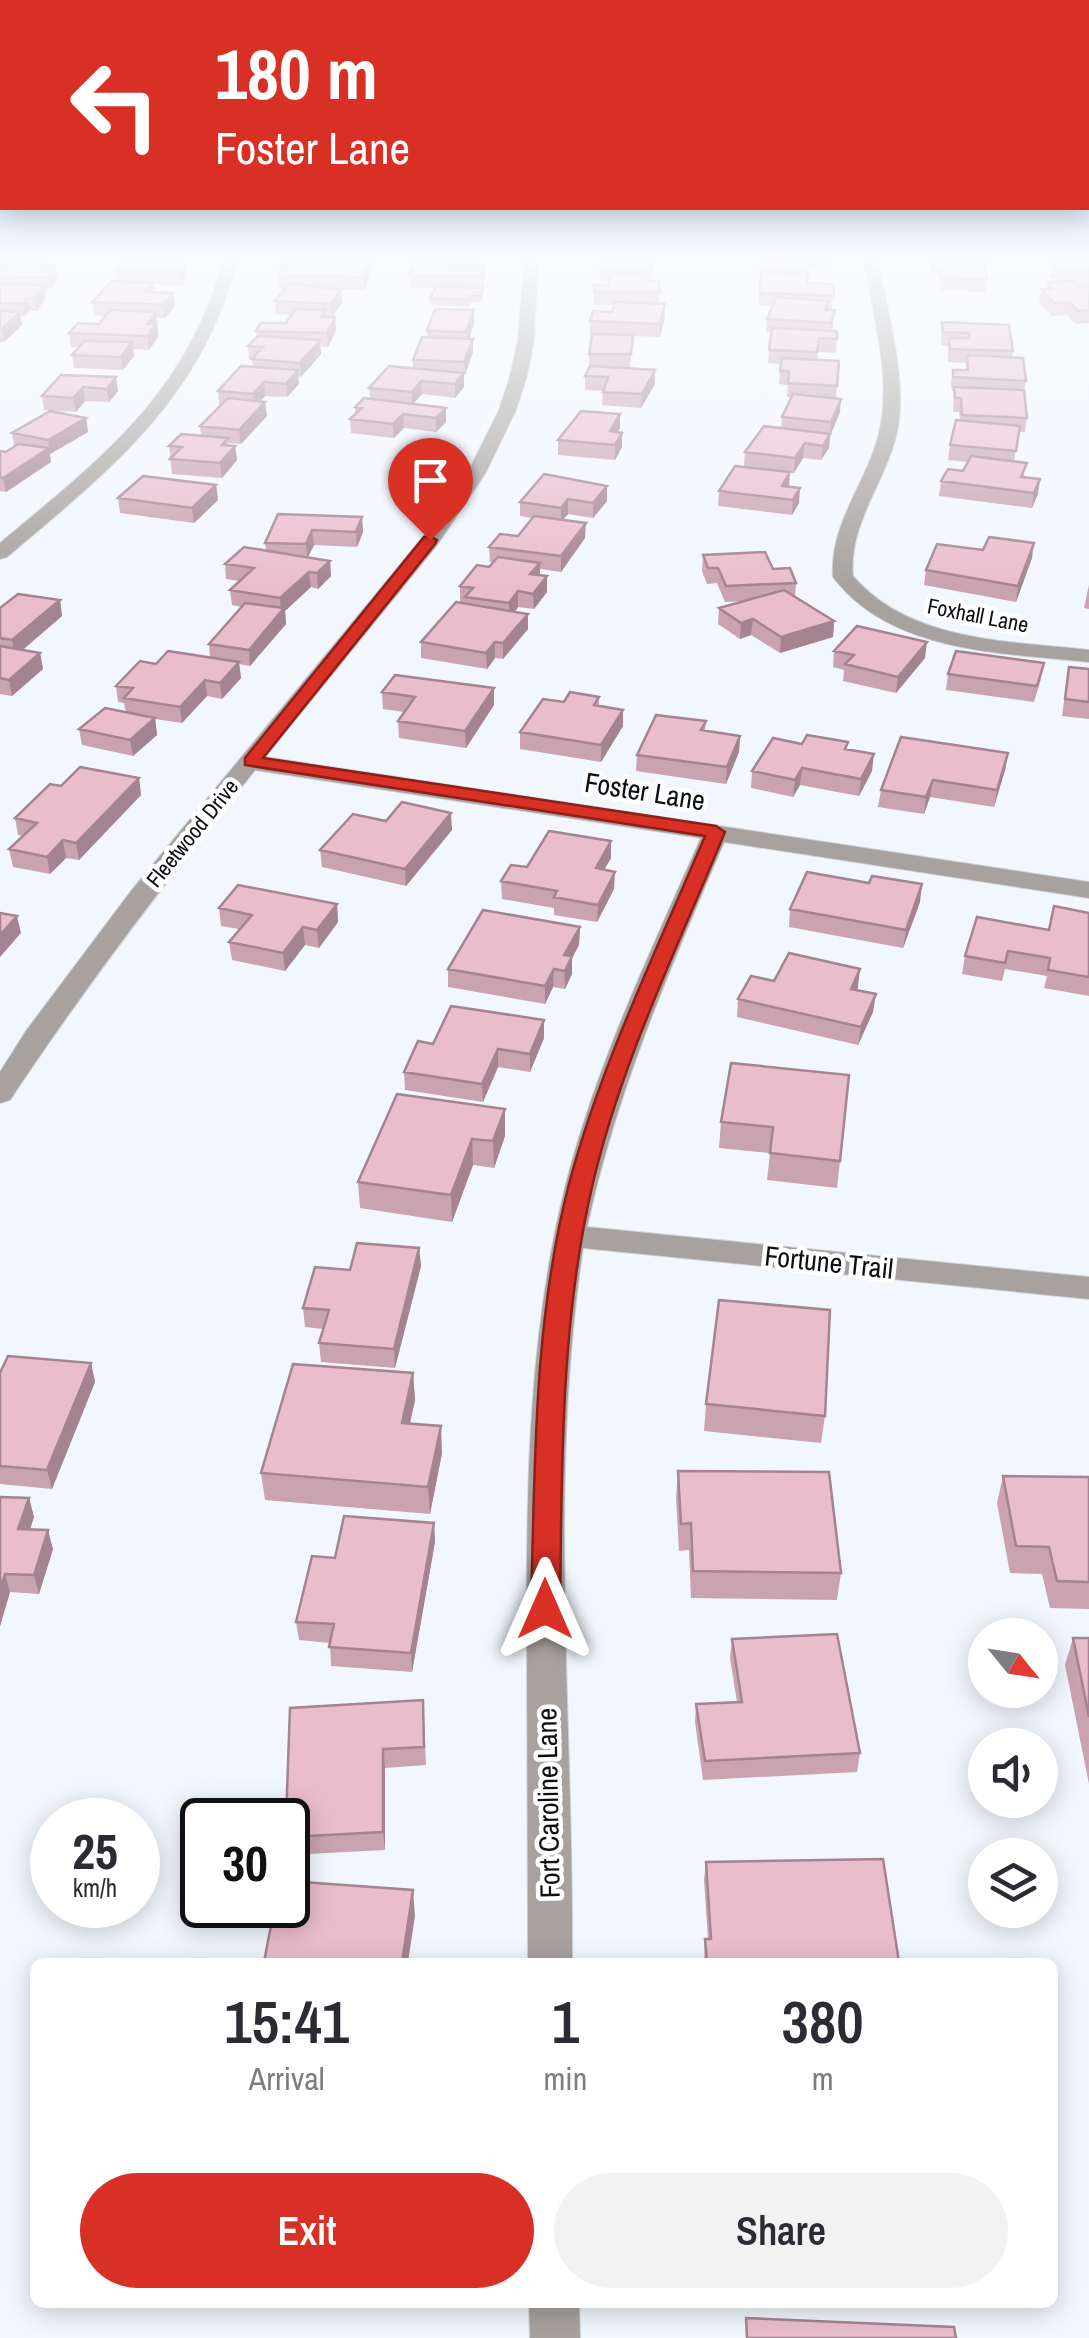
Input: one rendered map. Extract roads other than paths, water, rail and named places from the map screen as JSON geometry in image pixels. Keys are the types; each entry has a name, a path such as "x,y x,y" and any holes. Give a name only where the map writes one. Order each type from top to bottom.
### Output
{"street":[{"path":"0,553 106,460 162,400 184,369"},
{"name":"Fleetwood Drive","path":"0,1094 104,943 430,540 480,467 507,414 522,369"},
{"name":"Foxhall Lane","path":"887,369 890,425 880,462 844,542 843,576 867,603 926,630 1089,656"},
{"name":"Foster Lane","path":"251,762 1089,890"},
{"name":"Fort Caroline Lane","path":"550,1958 546,1476 556,1316 570,1236 597,1127 716,832"},
{"name":"Fortune Trail","path":"570,1236 1089,1288"},
{"path":"554,2308 555,2338"}]}
